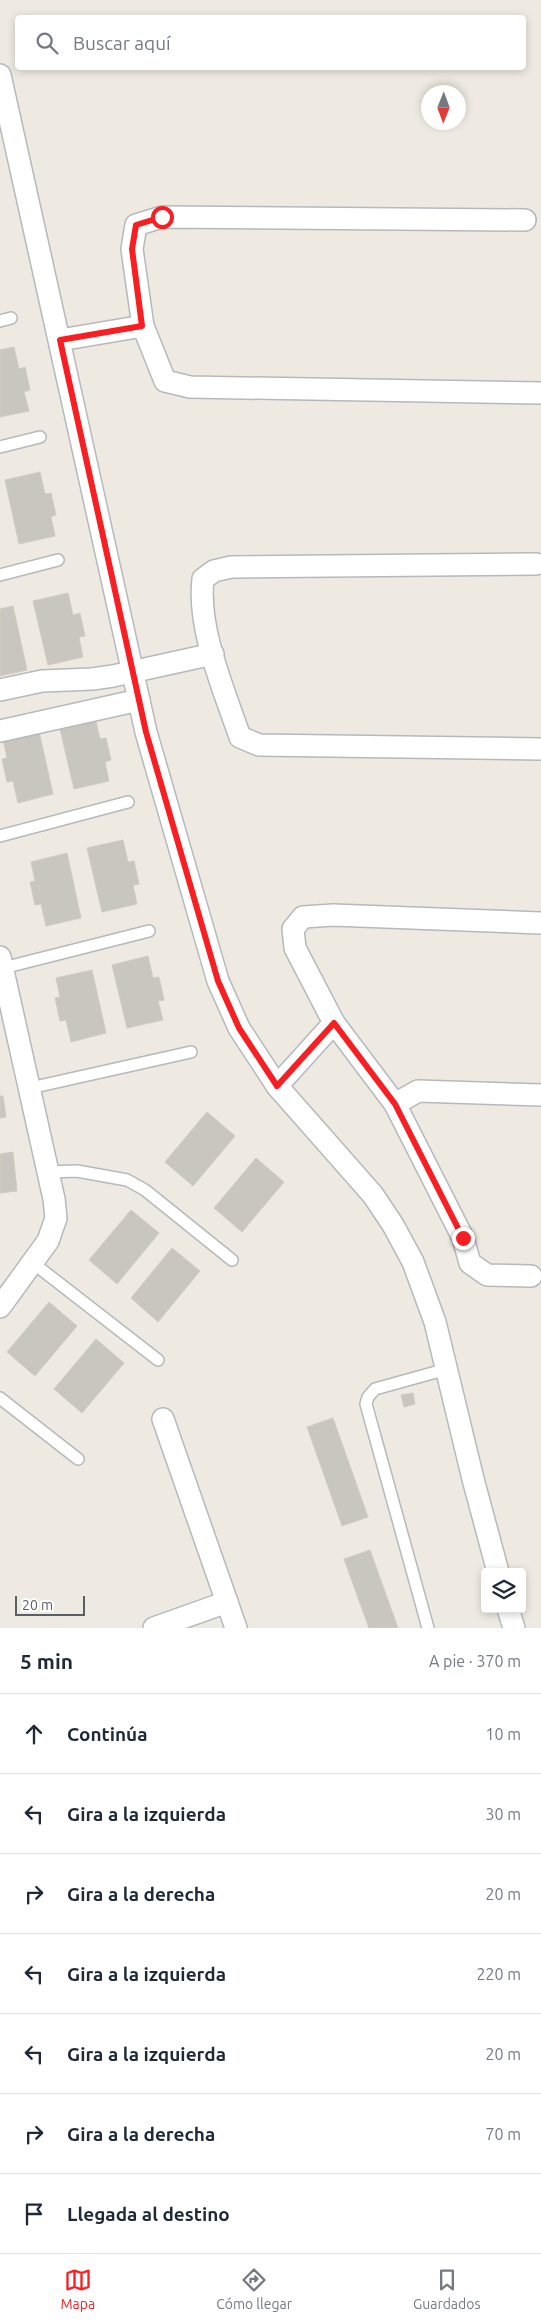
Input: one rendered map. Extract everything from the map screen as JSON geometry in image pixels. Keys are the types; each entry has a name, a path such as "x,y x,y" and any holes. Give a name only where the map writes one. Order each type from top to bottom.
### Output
{"street":[{"path":"0,75 146,732 218,981 239,1028 277,1086 373,1194 393,1225 412,1262 435,1322 497,1568"},
{"path":"525,220 162,217 136,225 132,249 142,326 165,381 190,387 541,393"},
{"path":"60,340 142,326"},
{"path":"536,564 231,566 214,571 203,579 201,600 213,654 240,737 259,745 541,749"},
{"path":"0,690 42,681 92,679 213,654"},
{"path":"0,731 139,700"},
{"path":"531,1276 487,1275 470,1263 463,1238 395,1104 334,1023 295,948 293,929 303,917 333,915 541,923"},
{"path":"0,1307 48,1241 56,1218 30,1088 1,962"},
{"path":"277,1086 334,1023"},
{"path":"395,1104 418,1091 541,1095"},
{"path":"163,1419 236,1628"},
{"path":"154,1628 227,1602"},
{"path":"509,1613 514,1628"}],"lane":[{"path":"0,446 40,437"},
{"path":"0,575 58,560"},
{"path":"0,836 128,802"},
{"path":"1,962 149,931"},
{"path":"30,1088 191,1052"},
{"path":"48,1172 77,1171 127,1180 146,1190 232,1260"},
{"path":"33,1263 158,1360"},
{"path":"428,1628 366,1404 368,1397 376,1389 447,1369"},
{"path":"0,1398 78,1459"}],"building":[{"path":"14,347 19,369 25,367 30,390 24,392 29,411 0,417 0,350"},
{"path":"40,472 45,494 51,493 56,515 51,517 55,536 19,544 5,480"},
{"path":"68,593 73,615 80,613 85,636 79,637 83,657 48,665 33,601"},
{"path":"13,606 27,670 0,676 0,609"},
{"path":"95,717 100,739 106,738 111,760 105,762 109,781 74,789 59,725"},
{"path":"39,731 53,794 18,803 13,781 7,782 2,759 7,758 3,739"},
{"path":"123,840 128,862 134,861 139,884 133,885 137,904 102,912 87,848"},
{"path":"67,853 81,918 46,926 41,904 35,905 30,882 35,881 31,862"},
{"path":"148,956 153,978 159,977 164,1000 158,1001 163,1020 127,1028 112,965"},
{"path":"92,970 106,1033 71,1042 66,1020 60,1021 55,998 60,997 56,978"},
{"path":"0,1096 3,1096 6,1117 0,1118"},
{"path":"207,1112 235,1136 193,1186 165,1162"},
{"path":"13,1152 17,1191 0,1193 0,1154"},
{"path":"256,1158 284,1182 242,1232 214,1208"},
{"path":"131,1210 159,1233 117,1284 89,1260"},
{"path":"172,1248 200,1271 158,1322 131,1298"},
{"path":"49,1302 77,1326 35,1376 7,1352"},
{"path":"96,1339 124,1363 82,1413 54,1389"},
{"path":"413,1393 415,1404 404,1407 401,1395"},
{"path":"333,1418 368,1517 342,1526 307,1427"},
{"path":"370,1550 398,1628 369,1628 344,1559"}],"route":[{"path":"162,217 136,225 132,249 142,326 60,340 146,732 218,981 239,1028 277,1086 334,1023 395,1104 463,1238"}]}
